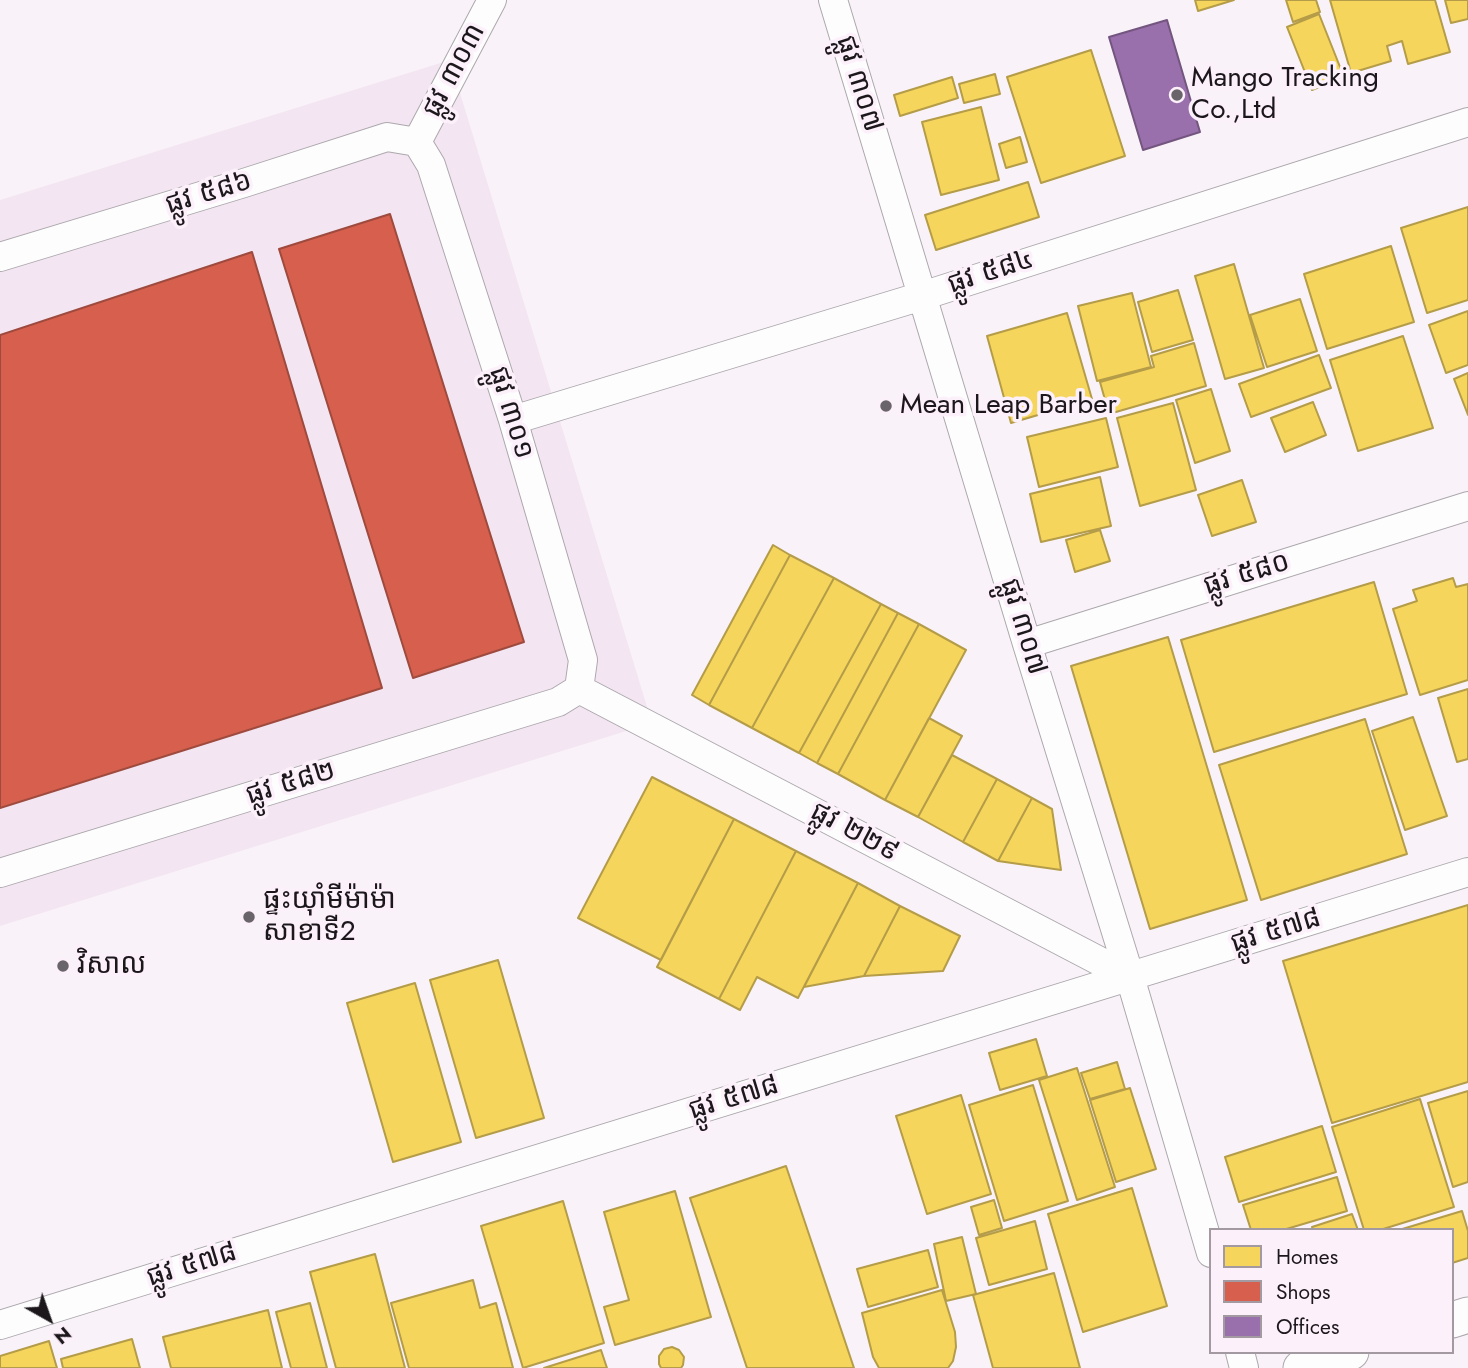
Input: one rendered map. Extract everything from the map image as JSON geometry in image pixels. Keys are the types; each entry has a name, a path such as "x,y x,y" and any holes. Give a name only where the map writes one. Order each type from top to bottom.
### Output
{"street":[{"name":"ផ្លូវ ៣០៣","path":"417,142 492,0"},
{"name":"ផ្លូវ ៣០៧","path":"833,0 1130,977 1209,1246"},
{"name":"ផ្លូវ ៥៨៤","path":"513,420 922,296 1468,122"},
{"name":"ផ្លូវ ៥៨៦","path":"0,257 387,137 417,142"},
{"name":"ផ្លូវ ៣០១","path":"417,142 431,165 513,420 583,660 579,689"},
{"name":"ផ្លូវ ៥៨០","path":"1027,643 1468,506"},
{"name":"ផ្លូវ ៥៨២","path":"0,873 558,702 579,689"},
{"name":"ផ្លូវ ២២៩","path":"579,689 1130,977"},
{"name":"ផ្លូវ ៥៧៨","path":"0,1325 1468,872"},
{"path":"1301,1368 1345,1354"}],"shaded area":[{"path":"450,60 652,723 0,926 0,200"}],"building: Homes":[{"path":"1195,0 1234,0 1198,11"},
{"path":"1286,0 1316,0 1320,12 1293,22"},
{"path":"1330,0 1435,0 1450,52 1408,64 1402,41 1387,46 1391,61 1351,73"},
{"path":"1445,0 1468,0 1468,19 1451,23"},
{"path":"1319,14 1344,77 1312,90 1287,27"},
{"path":"1091,50 1125,156 1041,183 1007,77"},
{"path":"995,74 1000,94 964,103 959,84"},
{"path":"952,77 958,98 900,116 894,95"},
{"path":"981,107 999,180 941,195 922,122"},
{"path":"1020,137 1027,162 1006,168 999,144"},
{"path":"1028,182 1039,217 936,250 925,215"},
{"path":"1468,207 1468,300 1427,313 1401,228"},
{"path":"1391,246 1414,322 1327,349 1304,274"},
{"path":"1234,264 1264,368 1225,379 1195,276"},
{"path":"1178,290 1193,340 1152,352 1138,302"},
{"path":"1132,293 1151,367 1097,381 1078,306"},
{"path":"1300,299 1317,351 1267,367 1250,315"},
{"path":"1468,311 1468,365 1446,373 1429,325"},
{"path":"1067,313 1092,399 1011,423 987,336"},
{"path":"1403,336 1433,428 1358,451 1330,360"},
{"path":"1194,343 1206,386 1109,414 1100,382 1154,367 1151,356"},
{"path":"1319,355 1331,388 1251,417 1239,384"},
{"path":"1468,373 1468,415 1454,379"},
{"path":"1211,389 1230,451 1195,463 1176,400"},
{"path":"1313,402 1326,435 1285,452 1271,418"},
{"path":"1173,403 1196,490 1140,506 1117,418"},
{"path":"1106,418 1118,467 1039,487 1027,437"},
{"path":"1100,477 1111,526 1041,542 1030,494"},
{"path":"1242,480 1256,522 1212,536 1198,495"},
{"path":"1100,530 1110,561 1075,572 1066,540"},
{"path":"773,545 790,555 709,705 692,695"},
{"path":"790,555 834,578 752,728 709,705"},
{"path":"834,578 881,604 799,753 752,728"},
{"path":"1453,578 1456,587 1468,584 1468,680 1420,695 1393,609 1417,601 1413,590"},
{"path":"1374,582 1407,694 1214,752 1181,640"},
{"path":"881,604 898,613 817,763 799,753"},
{"path":"898,613 919,624 838,774 817,763"},
{"path":"919,624 966,650 885,800 838,774"},
{"path":"1168,637 1247,900 1150,929 1071,666"},
{"path":"1468,689 1468,759 1457,762 1438,698"},
{"path":"1413,717 1447,816 1405,830 1372,731"},
{"path":"929,718 962,736 918,817 885,800"},
{"path":"1365,719 1407,854 1261,900 1219,765"},
{"path":"952,755 997,779 963,842 918,817"},
{"path":"652,777 734,819 661,960 578,918"},
{"path":"997,779 1032,798 998,861 963,842"},
{"path":"1032,798 1052,809 1061,870 998,861"},
{"path":"734,819 796,851 719,999 657,967"},
{"path":"796,851 858,883 798,998 757,977 740,1010 719,999"},
{"path":"858,883 900,906 864,976 804,987"},
{"path":"1468,905 1468,1082 1332,1123 1283,961"},
{"path":"900,906 960,936 943,971 864,976"},
{"path":"498,960 544,1118 476,1138 430,980"},
{"path":"415,983 461,1142 393,1162 347,1003"},
{"path":"1036,1039 1047,1076 1000,1090 989,1053"},
{"path":"1117,1062 1125,1089 1090,1099 1081,1073"},
{"path":"1077,1068 1115,1187 1077,1200 1039,1080"},
{"path":"1033,1085 1068,1201 1004,1221 969,1105"},
{"path":"1130,1088 1156,1169 1116,1182 1090,1100"},
{"path":"1468,1091 1468,1182 1453,1187 1428,1103"},
{"path":"961,1095 991,1194 927,1214 896,1116"},
{"path":"1420,1099 1454,1207 1386,1228 1363,1228 1332,1127"},
{"path":"1322,1126 1336,1172 1239,1202 1225,1157"},
{"path":"786,1166 854,1368 747,1368 690,1198"},
{"path":"1337,1177 1347,1211 1290,1228 1250,1228 1243,1205"},
{"path":"1132,1188 1167,1306 1083,1332 1048,1214"},
{"path":"675,1191 711,1317 615,1345 604,1307 629,1300 604,1212"},
{"path":"994,1200 1002,1228 979,1235 971,1207"},
{"path":"563,1201 604,1343 523,1368 481,1226"},
{"path":"1462,1211 1468,1231 1468,1258 1454,1262 1454,1228 1406,1228"},
{"path":"1352,1214 1357,1228 1312,1228"},
{"path":"1035,1221 1047,1269 989,1285 976,1238"},
{"path":"962,1237 976,1294 946,1301 934,1244"},
{"path":"928,1250 938,1287 868,1307 857,1269"},
{"path":"375,1254 405,1368 336,1368 310,1272"},
{"path":"1054,1273 1080,1368 993,1368 973,1295"},
{"path":"473,1280 480,1308 496,1303 513,1368 409,1368 391,1303"},
{"path":"942,1290 955,1332 956,1347 953,1361 948,1368 879,1368 873,1357 862,1313"},
{"path":"310,1303 327,1368 291,1368 276,1312"},
{"path":"268,1310 282,1368 171,1368 163,1337"},
{"path":"132,1339 140,1368 63,1368 61,1359"},
{"path":"49,1341 57,1368 0,1368 0,1356"},
{"path":"672,1347 679,1350 684,1357 683,1365 681,1368 661,1368 659,1356 664,1349"},
{"path":"601,1350 607,1368 544,1368"}],"building: Shops":[{"path":"390,214 524,642 413,678 279,249"},
{"path":"252,252 382,688 0,808 0,335"}],"building: Offices":[{"path":"1167,20 1200,132 1143,150 1109,37"}],"place":[{"name":"Mango Tracking Co.,Ltd","path":"1177,95"},
{"name":"Mean Leap Barber","path":"886,406"},
{"name":"ផ្ទះយ៉ាំមីម៉ាម៉ា សាខាទី2","path":"249,917"},
{"name":"វិសាល","path":"63,966"}]}
